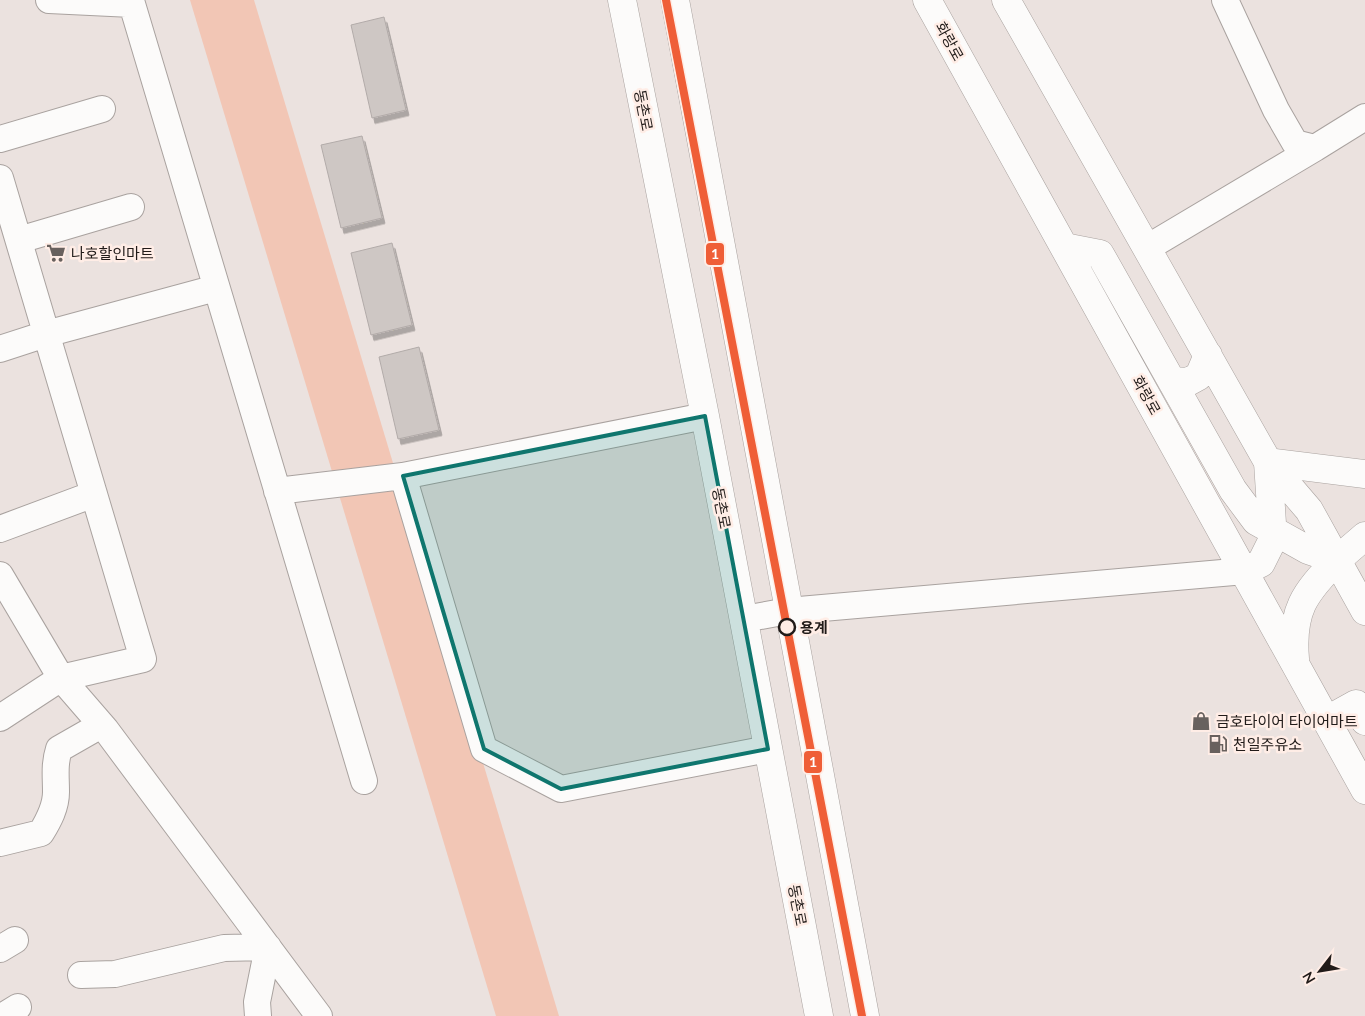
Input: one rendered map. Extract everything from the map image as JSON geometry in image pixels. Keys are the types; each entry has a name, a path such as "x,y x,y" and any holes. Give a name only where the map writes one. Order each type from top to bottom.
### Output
{"main road":[{"path":"675,0 865,1016"},
{"name":"화랑로","path":"927,0 1365,790"},
{"path":"1006,0 1268,462 1310,510 1365,611"},
{"name":"동촌로","path":"621,8 705,416 819,1016"},
{"path":"1064,247 1100,254 1233,490 1256,521 1308,550 1337,560 1365,563"},
{"path":"1172,381 1188,382 1199,376 1208,355"},
{"path":"1245,571 1261,563 1273,540 1268,462"},
{"path":"1268,462 1365,474"},
{"path":"1296,663 1293,636 1297,617 1305,597 1319,578 1365,536"},
{"path":"1331,728 1338,714 1356,704 1365,721"}],"street":[{"path":"49,0 132,4 364,781"},
{"path":"1225,0 1276,110 1295,143 1315,148"},
{"path":"0,138 102,109"},
{"path":"1147,248 1365,117"},
{"path":"0,178 143,659 61,678 0,718"},
{"path":"18,240 132,207"},
{"path":"0,349 46,334 216,288"},
{"path":"277,491 403,476 705,416"},
{"path":"403,476 484,750 561,788 768,749"},
{"path":"0,529 94,494"},
{"path":"744,619 788,612 1245,571"},
{"path":"0,575 61,678 101,725 319,1016"},
{"path":"0,843 41,833 51,817 57,794 54,763 59,750 101,725"},
{"path":"81,976 114,974 224,948 268,947"},
{"path":"258,1016 257,1002 268,947"}],"highlighted area":[{"path":"705,416 768,749 561,789 484,749 403,476"}],"shaded area":[{"path":"190,0 254,0 559,1016 496,1016"}],"building":[{"path":"384,17 406,110 372,118 351,25"},
{"path":"362,136 382,218 341,228 321,145"},
{"path":"392,243 412,325 371,335 351,253"},
{"path":"419,347 439,430 398,439 379,357"}],"transit line":[{"name":"1","path":"666,0 862,1016"}],"place":[{"name":"나호할인마트","path":"56,253"},
{"name":"용계","path":"787,627"},
{"name":"금호타이어 타이어마트","path":"1201,721"},
{"name":"천일주유소","path":"1218,744"}]}
